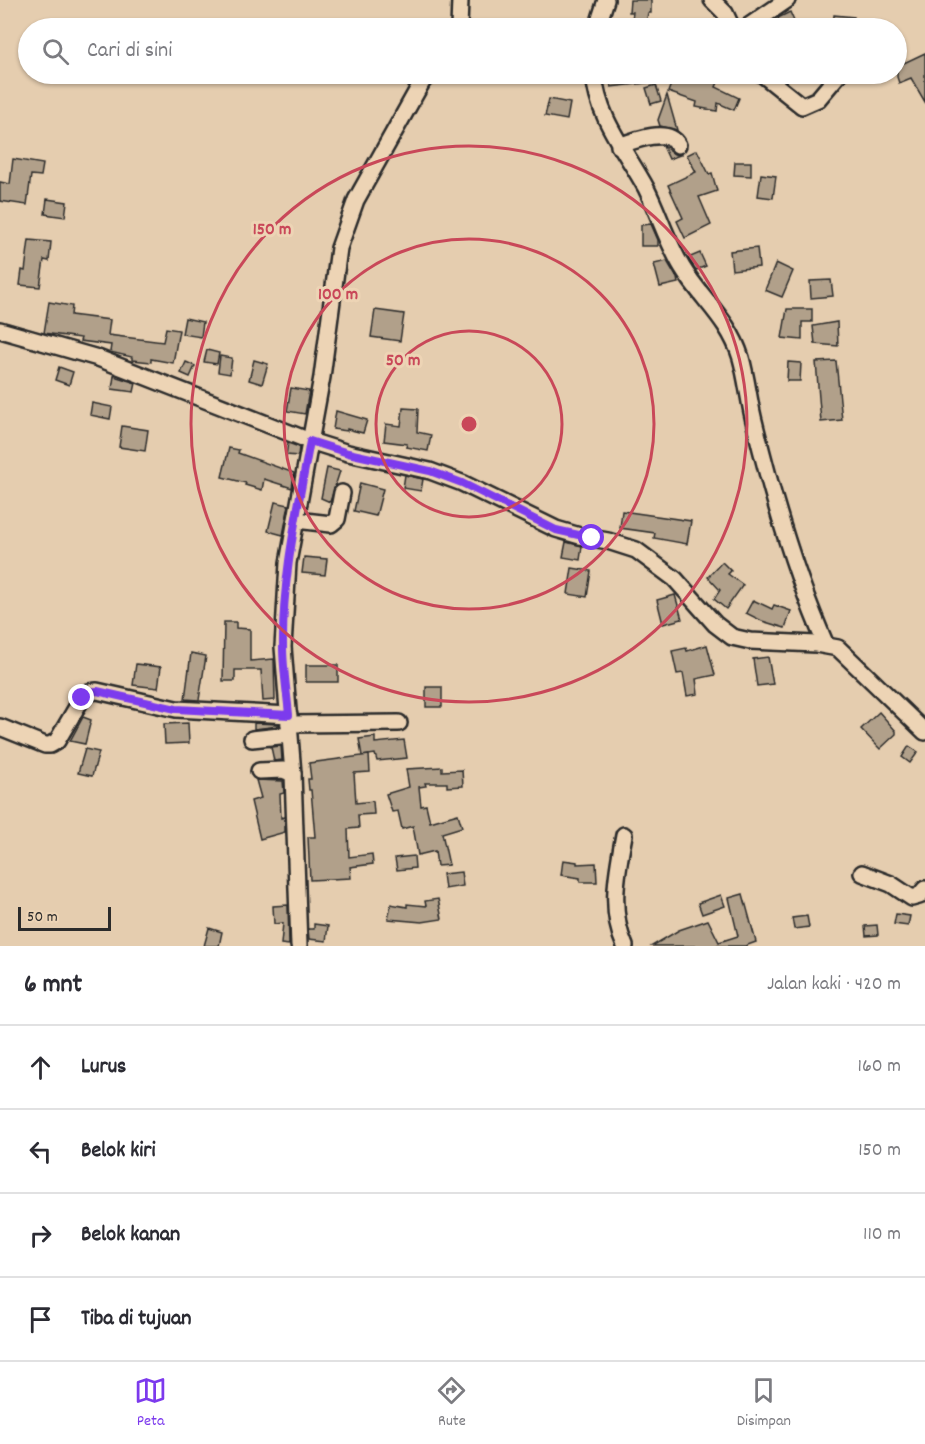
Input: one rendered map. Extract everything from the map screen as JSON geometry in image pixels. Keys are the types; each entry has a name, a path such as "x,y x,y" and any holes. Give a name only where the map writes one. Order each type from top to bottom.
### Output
{"street":[{"path":"459,18 460,0"},
{"path":"600,18 606,0"},
{"path":"712,0 727,18"},
{"path":"761,18 787,0"},
{"path":"299,946 293,774 283,647 288,563 330,326 339,248 357,200 421,84"},
{"path":"596,84 606,122 645,188 683,268 728,327 741,357 755,424 776,503 811,608 826,645"},
{"path":"774,84 802,106 818,99 832,84"},
{"path":"619,146 639,139 667,136 674,139 678,145"},
{"path":"0,330 98,358 310,441 348,453 430,471 462,483 556,530 608,541 636,550 675,579 715,624 732,637 740,640 826,645 837,648 925,732"},
{"path":"296,520 331,524 337,519 342,493"},
{"path":"0,727 45,746 50,745 57,741 82,698 93,691 176,709 289,725 399,723"},
{"path":"252,739 289,725"},
{"path":"259,771 283,770 293,774"},
{"path":"624,835 615,911 625,946"},
{"path":"862,873 891,884 912,898 919,896 925,889"}],"building":[{"path":"630,0 651,0 651,13 648,13 647,18 632,18 633,12 629,12"},
{"path":"790,12 793,18 778,18"},
{"path":"834,15 854,17 854,18 834,18"},
{"path":"925,53 925,102 911,78 907,80 907,62"},
{"path":"611,84 637,84 611,87"},
{"path":"671,84 717,84 716,87 739,98 734,110 718,103 717,111 696,107 697,102 668,92"},
{"path":"656,85 661,101 651,104 646,88"},
{"path":"667,95 677,130 660,126 658,120"},
{"path":"549,99 570,103 567,120 545,116"},
{"path":"663,146 674,154 680,155 669,159"},
{"path":"697,150 709,174 712,173 717,191 699,197 711,225 685,238 677,221 683,218 668,185 696,172 687,155"},
{"path":"13,159 43,164 41,176 31,175 27,205 0,201 0,182 10,184"},
{"path":"735,162 751,162 751,176 734,175"},
{"path":"761,174 776,176 773,198 758,196"},
{"path":"47,199 67,202 65,217 45,214"},
{"path":"651,224 658,240 658,246 641,246 641,225"},
{"path":"29,240 51,242 49,261 44,260 40,287 20,285 22,270 25,271"},
{"path":"757,248 759,267 732,270 730,251"},
{"path":"700,253 706,266 696,270 688,258"},
{"path":"667,261 678,283 660,287 654,264"},
{"path":"776,263 793,271 782,297 765,290"},
{"path":"831,280 833,296 811,298 810,281"},
{"path":"49,302 72,306 71,315 110,320 108,335 163,342 166,328 179,330 173,363 151,359 151,362 132,360 132,357 110,352 111,345 44,333"},
{"path":"787,309 812,309 812,322 802,322 802,340 782,338"},
{"path":"375,310 404,314 400,341 371,337"},
{"path":"185,318 203,322 201,337 182,334"},
{"path":"837,322 838,346 815,344 813,326"},
{"path":"207,350 219,353 217,364 204,362"},
{"path":"220,356 232,358 230,374 218,372"},
{"path":"254,360 268,364 262,384 249,380"},
{"path":"836,361 842,420 821,422 816,362"},
{"path":"186,362 195,366 190,377 181,373"},
{"path":"788,362 801,363 800,381 787,381"},
{"path":"59,367 73,372 69,385 55,380"},
{"path":"114,376 136,383 134,392 112,389"},
{"path":"291,388 309,391 305,414 287,411"},
{"path":"92,403 112,407 110,419 90,415"},
{"path":"403,408 418,409 417,432 431,435 428,451 406,447 407,444 384,441 386,424 401,426"},
{"path":"336,411 367,420 363,433 347,429 347,431 333,429"},
{"path":"122,426 148,430 145,451 119,447"},
{"path":"288,443 299,447 298,456 286,455"},
{"path":"229,448 294,473 292,488 264,479 262,490 222,477"},
{"path":"327,468 340,471 330,502 321,498"},
{"path":"405,475 423,479 421,491 403,488"},
{"path":"360,483 383,489 376,516 354,511"},
{"path":"275,502 289,505 283,535 268,531"},
{"path":"622,511 691,521 687,544 654,538 655,533 620,528"},
{"path":"566,542 582,546 580,560 563,557"},
{"path":"304,557 327,559 325,575 302,573"},
{"path":"722,562 731,571 728,574 743,585 726,609 714,599 720,590 708,577"},
{"path":"572,568 591,571 587,597 568,594"},
{"path":"675,595 682,619 663,624 657,600"},
{"path":"753,600 772,609 774,605 791,611 785,628 746,613"},
{"path":"224,622 236,622 236,628 250,629 250,661 274,659 275,700 263,701 261,670 235,670 235,681 223,681"},
{"path":"707,645 715,675 696,679 698,694 687,696 683,673 677,674 672,651 686,648 687,651"},
{"path":"191,653 206,656 199,700 185,699"},
{"path":"768,657 773,684 757,686 753,659"},
{"path":"136,664 161,667 158,688 133,685"},
{"path":"306,665 338,665 338,682 306,682"},
{"path":"426,687 442,687 442,707 426,707"},
{"path":"879,712 896,731 896,734 880,749 861,729"},
{"path":"83,717 91,720 85,744 70,741"},
{"path":"188,723 189,743 165,744 164,724"},
{"path":"254,723 279,724 279,726 254,729"},
{"path":"375,737 375,743 404,740 407,758 377,761 375,754 362,756 359,739"},
{"path":"281,746 282,760 274,761 271,747"},
{"path":"909,746 918,752 910,763 902,757"},
{"path":"85,749 99,752 92,776 78,773"},
{"path":"369,755 370,772 354,773 356,803 373,801 374,814 358,815 359,828 348,829 349,857 372,854 373,864 350,867 351,878 310,880 308,837 315,837 308,779 311,779 309,763"},
{"path":"442,767 442,771 462,770 463,786 447,787 447,783 425,783 426,786 419,787 421,806 426,805 430,822 458,814 462,827 442,833 449,865 437,866 435,851 418,855 413,826 402,829 398,811 392,812 386,794 409,787 406,769"},
{"path":"256,780 283,781 284,793 280,794 281,818 285,817 285,832 260,839 251,801 261,798"},
{"path":"414,856 415,868 397,870 395,858"},
{"path":"563,860 577,862 577,864 596,863 597,882 580,882 580,878 561,875"},
{"path":"461,872 463,886 445,889 443,874"},
{"path":"743,894 756,942 745,946 652,946 679,930 708,920 719,942 738,936 729,898"},
{"path":"721,895 725,906 702,914 698,903"},
{"path":"438,899 442,919 422,922 388,919 391,904 407,907 407,904 426,906 425,901"},
{"path":"288,905 289,945 281,944 283,923 274,924 273,906"},
{"path":"896,914 910,916 908,926 894,924"},
{"path":"807,916 809,927 794,929 792,918"},
{"path":"314,924 328,926 326,941 309,939 308,929 314,929"},
{"path":"877,925 878,935 866,936 865,926"},
{"path":"209,928 222,932 219,946 204,946"}],"route":[{"path":"82,698 89,692 97,691 176,709 289,715 283,647 288,563 310,441 348,453 430,471 462,483 556,530 592,538"}]}
